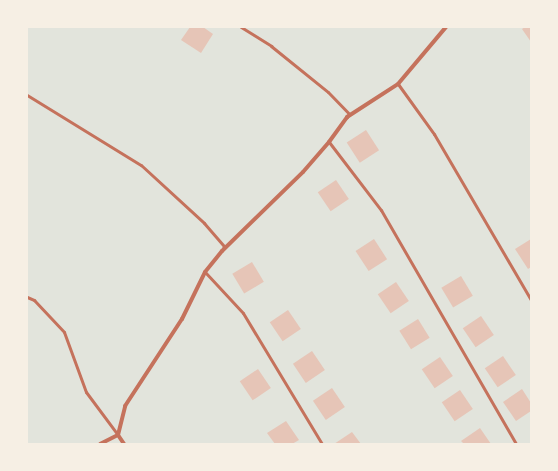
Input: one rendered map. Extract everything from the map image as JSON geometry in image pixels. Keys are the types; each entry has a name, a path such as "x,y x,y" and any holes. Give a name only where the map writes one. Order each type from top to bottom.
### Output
{"street":[{"path":"124,444 118,435 125,406 182,319 205,272 222,251 302,172 329,142 347,117 398,84 446,27"},
{"path":"100,444 118,435"}],"lane":[{"path":"241,27 271,46 328,92 349,114 347,117"},
{"path":"398,84 434,134 531,300"},
{"path":"27,96 140,165 204,223 224,246 222,251"},
{"path":"329,142 381,210 516,444"},
{"path":"205,272 243,313 322,444"},
{"path":"27,297 34,300 64,332 86,392 118,435"}],"shaded area":[{"path":"27,27 531,27 531,444 27,444"}],"building":[{"path":"190,27 203,27 213,34 201,53 181,40"},
{"path":"525,27 531,27 531,42 522,29"},
{"path":"366,130 379,150 360,163 347,143"},
{"path":"336,180 349,199 331,211 318,192"},
{"path":"374,239 387,259 369,271 356,251"},
{"path":"531,239 531,267 528,269 515,249"},
{"path":"252,262 264,282 244,294 232,274"},
{"path":"461,276 473,296 453,308 441,288"},
{"path":"396,282 409,301 391,313 378,294"},
{"path":"288,310 301,329 283,341 270,322"},
{"path":"481,316 494,335 476,347 463,328"},
{"path":"418,319 430,338 411,349 399,331"},
{"path":"312,351 325,370 306,383 293,364"},
{"path":"503,356 516,375 498,387 485,368"},
{"path":"440,357 453,376 435,388 422,369"},
{"path":"258,369 271,388 253,400 240,381"},
{"path":"332,388 345,407 326,420 313,401"},
{"path":"522,389 531,403 531,411 516,421 503,402"},
{"path":"460,390 473,409 455,421 442,402"},
{"path":"286,421 299,440 292,444 275,444 267,433"},
{"path":"480,428 491,444 464,444 461,441"},
{"path":"352,432 361,444 334,444"}]}
